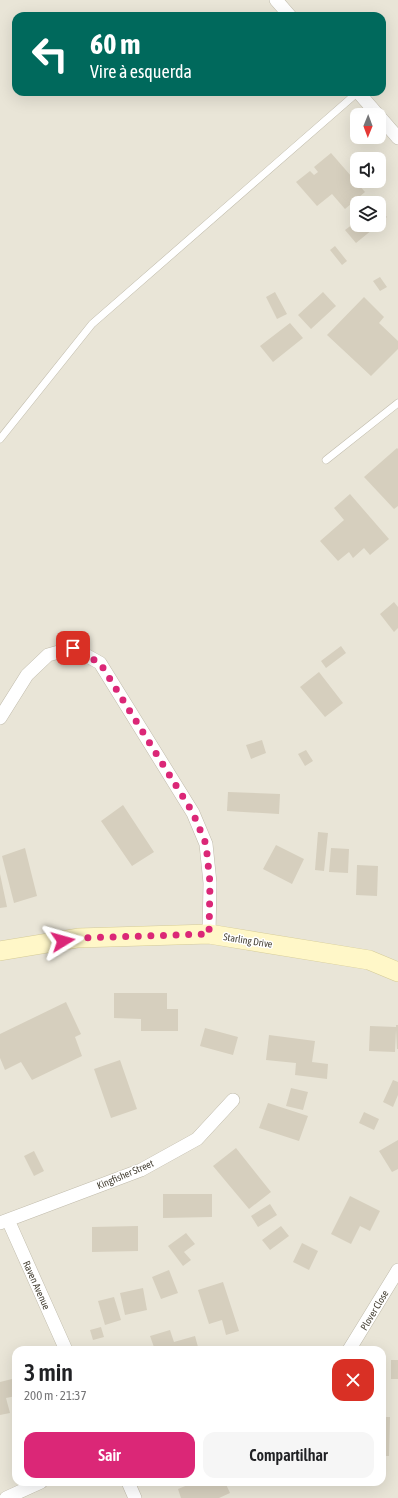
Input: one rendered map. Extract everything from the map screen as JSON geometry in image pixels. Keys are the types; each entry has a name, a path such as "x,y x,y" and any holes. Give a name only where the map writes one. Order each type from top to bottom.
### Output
{"street":[{"path":"276,0 286,12"},
{"path":"361,96 371,108"},
{"path":"386,125 398,138"},
{"path":"0,718 27,675 48,655 73,648 100,663 193,813 206,844 210,883 209,934"},
{"name":"Starling Drive","path":"0,951 78,938 209,934 369,960 398,972"},
{"name":"Kingfisher Street","path":"4,1222 141,1170 197,1139 233,1100"},
{"name":"Raven Avenue","path":"4,1222 64,1346"},
{"name":"Plover Close","path":"351,1346 398,1270"},
{"path":"6,1498 32,1486"},
{"path":"130,1486 135,1498"}],"lane":[{"path":"0,439 92,324 353,96"},
{"path":"326,460 398,403"}],"shaded area":[{"path":"0,0 398,0 398,1498 0,1498"}],"building":[{"path":"331,153 350,175 350,188 362,188 365,192 360,196 350,196 350,205 345,209 332,194 317,206 296,182 310,171 314,175 318,172 314,167"},
{"path":"350,226 350,232 369,232 356,243 345,230"},
{"path":"335,246 347,261 342,265 330,250"},
{"path":"380,277 387,287 380,291 373,281"},
{"path":"275,292 287,314 277,319 266,297"},
{"path":"323,292 336,306 311,329 298,315"},
{"path":"364,297 384,317 379,323 398,341 398,349 371,376 327,335"},
{"path":"290,323 303,338 273,362 260,346"},
{"path":"397,448 398,506 394,509 364,477"},
{"path":"350,494 389,539 370,555 364,548 353,558 349,552 338,561 320,541 344,520 334,508"},
{"path":"394,602 398,607 398,628 394,632 380,614"},
{"path":"341,646 346,653 326,668 321,661"},
{"path":"319,672 343,703 325,717 300,687"},
{"path":"262,740 266,753 251,759 246,745"},
{"path":"306,750 313,761 305,766 298,754"},
{"path":"228,792 280,794 279,814 227,811"},
{"path":"123,805 154,852 132,866 101,821"},
{"path":"318,832 328,833 324,871 315,870"},
{"path":"276,845 304,859 292,884 263,869"},
{"path":"25,848 37,896 14,903 2,856"},
{"path":"331,848 349,849 348,873 329,872"},
{"path":"357,865 378,866 377,896 356,895"},
{"path":"0,874 7,907 0,908"},
{"path":"114,993 167,993 167,1009 178,1009 178,1031 141,1031 141,1019 114,1018"},
{"path":"66,1002 81,1034 75,1037 82,1056 32,1080 21,1062 5,1070 0,1058 0,1034"},
{"path":"396,1025 398,1025 398,1049 396,1030 395,1052 369,1051 370,1026 396,1027"},
{"path":"205,1028 238,1037 233,1055 200,1046"},
{"path":"269,1035 315,1041 312,1062 328,1064 327,1079 295,1075 296,1063 266,1060"},
{"path":"120,1060 137,1109 111,1118 94,1069"},
{"path":"393,1080 398,1082 398,1095 393,1107 383,1102"},
{"path":"291,1088 308,1092 303,1110 286,1106"},
{"path":"268,1103 308,1116 299,1141 259,1128"},
{"path":"364,1112 379,1119 374,1130 359,1123"},
{"path":"398,1140 398,1169 392,1172 379,1151"},
{"path":"236,1148 271,1192 249,1209 213,1166"},
{"path":"34,1151 44,1171 34,1176 24,1156"},
{"path":"163,1194 212,1194 212,1217 163,1218"},
{"path":"350,1196 380,1211 370,1231 360,1226 351,1244 331,1234"},
{"path":"270,1204 277,1215 258,1227 251,1216"},
{"path":"138,1226 138,1251 92,1252 92,1227"},
{"path":"281,1226 289,1236 270,1250 262,1240"},
{"path":"186,1233 195,1244 184,1252 191,1260 183,1266 168,1246"},
{"path":"302,1243 318,1251 309,1270 293,1262"},
{"path":"169,1270 178,1293 161,1299 152,1277"},
{"path":"223,1282 239,1331 226,1335 222,1320 209,1324 198,1290"},
{"path":"143,1288 147,1310 125,1315 120,1293"},
{"path":"114,1297 121,1320 105,1325 98,1301"},
{"path":"101,1327 104,1337 93,1340 90,1330"},
{"path":"170,1330 174,1342 195,1336 198,1346 154,1346 150,1336"},
{"path":"391,1360 398,1360 398,1379 391,1379"},
{"path":"12,1379 12,1397 6,1398 10,1413 0,1415 0,1382"},
{"path":"386,1417 390,1417 389,1456 386,1456"},
{"path":"185,1486 227,1486 230,1493 219,1498 181,1498 178,1489"}],"route":[{"path":"63,941 78,938 209,934 210,883 206,844 193,813 100,663 73,648"}]}
